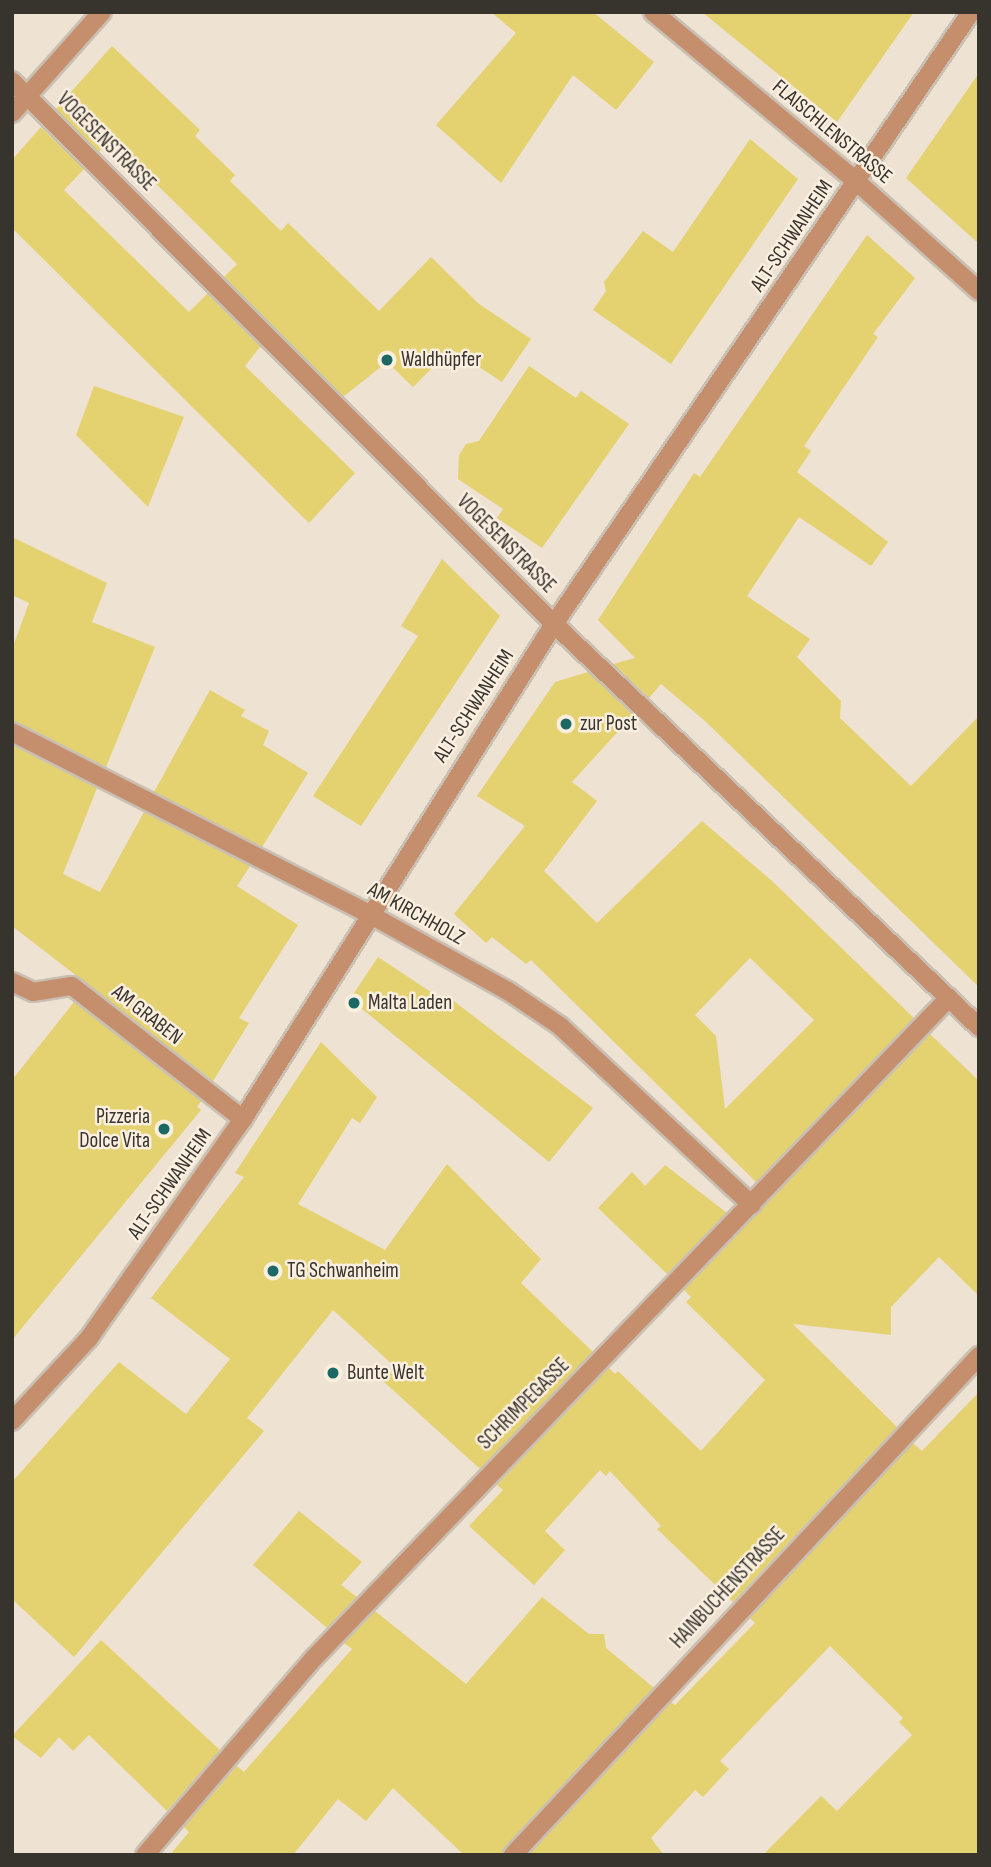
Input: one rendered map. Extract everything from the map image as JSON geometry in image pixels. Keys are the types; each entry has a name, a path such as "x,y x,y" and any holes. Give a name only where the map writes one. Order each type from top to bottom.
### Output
{"street":[{"path":"12,113 102,12"},
{"name":"FLAISCHLENSTRASSE","path":"653,12 857,182 979,291"},
{"name":"ALT-SCHWANHEIM","path":"12,1421 89,1338 243,1119 369,914 554,624 971,12"},
{"name":"VOGESENSTRASSE","path":"12,81 554,624 979,1027"},
{"name":"AM KIRCHHOLZ","path":"12,732 369,914 560,1026 752,1205"},
{"name":"AM GRABEN","path":"12,982 33,992 72,986 243,1119"},
{"name":"SCHRIMPEGASSE","path":"145,1855 324,1648 949,998"},
{"name":"HAINBUCHENSTRASSE","path":"513,1855 979,1356"}],"building":[{"path":"491,12 593,12 654,62 616,110 573,75 501,183 436,125 516,33"},
{"path":"702,12 914,12 837,122"},
{"path":"112,46 200,130 195,136 235,175 230,181 281,231 288,223 379,311 431,257 479,304 531,339 502,382 451,349 413,387 387,362 343,397 224,277 237,264 111,139 99,152 56,109"},
{"path":"979,73 979,244 906,178"},
{"path":"41,127 84,169 64,190 189,312 208,293 265,350 260,347 245,366 355,473 309,523 12,228 12,160"},
{"path":"750,139 798,179 671,364 593,310 606,291 604,282 643,231 673,252"},
{"path":"867,235 915,278 873,334 878,337 804,446 811,451 797,472 888,542 871,566 799,517 747,596 810,639 797,657 841,701 840,718 911,786 979,716 979,987 705,721 661,684 649,698 613,664 635,658 598,620 694,473 700,477"},
{"path":"529,366 576,398 581,391 629,424 542,548 497,518 503,509 458,479 459,455 466,444 479,441"},
{"path":"94,386 184,417 148,507 76,435"},
{"path":"12,537 107,583 92,622 155,647 106,767 12,721 12,649 29,603 12,595"},
{"path":"442,559 500,616 361,826 313,796 418,636 401,626"},
{"path":"588,672 633,715 572,782 597,801 544,871 597,923 702,821 772,881 914,1018 756,1182 531,960 526,964 492,937 486,943 454,914 525,826 477,796 555,682","holes":["750,958 814,1020 725,1109 716,1036 695,1015"]},
{"path":"210,690 245,710 241,716 269,731 263,745 308,773 262,847 154,792"},
{"path":"12,745 97,788 63,874 100,892 144,812 250,866 237,886 298,925 239,1018 249,1023 213,1081 12,926"},
{"path":"378,957 443,1000 446,995 593,1108 549,1162 350,999"},
{"path":"74,1002 201,1101 197,1107 201,1110 12,1340 12,1080"},
{"path":"930,1034 979,1081 979,1296 939,1257 891,1307 891,1335 793,1324 897,1427 733,1602 657,1529 661,1526 610,1471 606,1476 600,1470 545,1531 565,1550 534,1585 469,1526 503,1490 497,1485 609,1368 615,1374 618,1371 701,1451 765,1380 686,1302 691,1297 684,1290"},
{"path":"321,1042 377,1097 360,1123 352,1118 298,1204 385,1250 447,1164 541,1259 521,1283 593,1352 480,1469 383,1381 395,1367 333,1310 247,1418 264,1431 74,1657 12,1599 12,1482 119,1362 186,1414 230,1359 151,1298 244,1177 235,1173"},
{"path":"665,1165 727,1213 667,1274 598,1208 632,1172 645,1186"},
{"path":"979,1392 979,1855 763,1855 821,1796 837,1811 912,1735 899,1722 903,1718 830,1646 720,1761 729,1769 703,1797 695,1790 651,1838 664,1855 529,1855 671,1702 675,1705 755,1623 750,1618 913,1443 922,1451"},
{"path":"299,1511 362,1562 341,1585 357,1597 327,1628 253,1565"},
{"path":"542,1597 589,1634 604,1634 606,1648 654,1688 502,1855 464,1855 393,1788 366,1821 338,1799 293,1855 170,1855 189,1832 184,1827 237,1766 244,1772 352,1649 344,1643 375,1611 466,1684"},
{"path":"101,1640 220,1750 167,1811 89,1735 73,1751 59,1737 41,1758 12,1736"}],"place":[{"name":"Waldhüpfer","path":"387,360"},
{"name":"zur Post","path":"566,724"},
{"name":"Malta Laden","path":"354,1003"},
{"name":"Pizzeria Dolce Vita","path":"164,1129"},
{"name":"TG Schwanheim","path":"273,1271"},
{"name":"Bunte Welt","path":"333,1373"}]}
